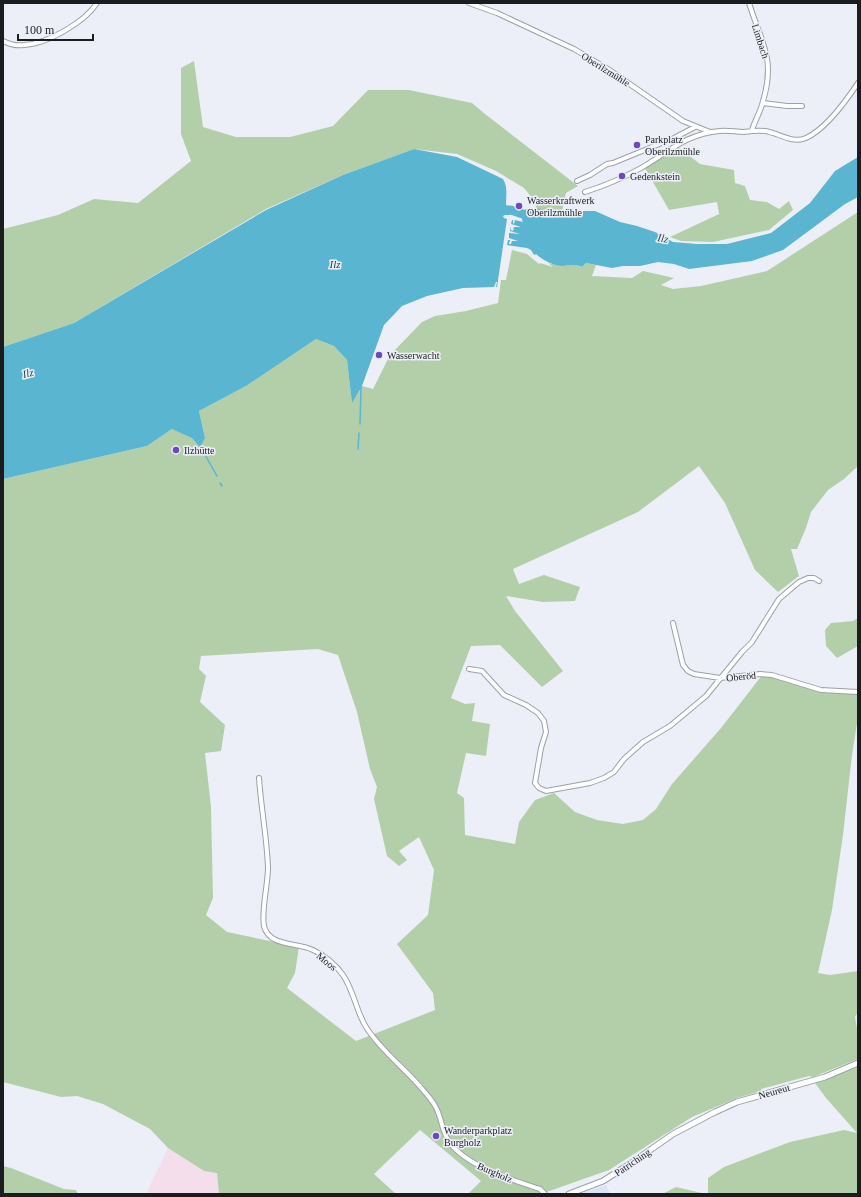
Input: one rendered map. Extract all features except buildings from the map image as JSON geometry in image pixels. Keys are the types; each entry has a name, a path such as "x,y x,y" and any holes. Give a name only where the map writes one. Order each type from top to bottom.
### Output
{"street":[{"path":"3,41 24,46 53,37 86,16 97,3"},
{"name":"Oberilzmühle","path":"469,3 512,19 553,38 608,69 684,121 695,127 710,132"},
{"name":"Limbach","path":"748,3 762,37 768,61 769,75 763,103"},
{"path":"585,192 620,179 642,167 675,145 692,137 710,132 743,132 752,130 766,131 789,139 804,139 812,135 826,122 849,97 858,83"},
{"path":"752,130 763,103 802,106"},
{"path":"577,181 607,164 613,163 674,138 695,127"},
{"name":"Oberöd","path":"720,678 752,642 779,599 799,582 808,578 814,578 819,581"},
{"path":"469,669 482,671 504,695 526,705 538,714 544,721 546,732 541,748 535,783 540,788 546,791 590,783 604,778 614,772 624,759 643,742 670,726 706,696 720,678 688,671 683,665 673,623"},
{"name":"Oberöd","path":"720,678 768,674 821,690 858,692"},
{"name":"Moos","path":"259,778 268,858 264,926 268,934 274,939 316,951 326,958 342,974 350,986 358,1013 374,1039 411,1075 433,1102 438,1111 449,1143"},
{"name":"Neureut","path":"692,1123 737,1102 810,1082 858,1063"},
{"name":"Patriching","path":"569,1194 604,1181 673,1134 692,1123"},
{"name":"Burgholz","path":"449,1143 458,1152 496,1174 540,1189 545,1194"}],"shaded area":[{"path":"168,1148 204,1171 217,1172 219,1194 146,1194"},
{"path":"606,1185 610,1194 580,1194"}],"green space":[{"path":"194,61 203,127 236,137 290,137 333,126 368,90 409,90 472,103 578,186 566,193 562,211 537,209 533,199 524,188 496,171 457,154 414,149 343,175 266,209 74,323 3,347 3,229 58,215 94,199 138,203 191,161 181,134 181,68"},
{"path":"677,146 700,164 734,170 735,183 745,186 750,200 767,202 779,209 789,201 793,210 769,230 713,242 681,241 670,237 719,214 717,202 669,210 645,168"},
{"path":"858,212 858,466 844,479 828,490 811,512 797,549 791,549 799,576 778,592 755,570 725,503 699,466 638,512 513,569 519,584 544,575 580,587 575,601 543,602 506,596 515,611 563,671 542,687 500,645 471,646 451,698 465,704 475,703 472,721 490,724 486,756 466,753 457,793 464,798 465,835 515,844 519,822 535,800 554,793 575,812 597,820 623,824 643,820 656,809 672,784 721,728 763,674 808,686 858,693 858,717 843,835 832,910 818,973 830,975 858,971 858,1012 855,1017 858,1035 858,1059 813,1077 809,1076 761,1089 761,1091 737,1098 692,1117 609,1170 541,1194 468,1194 481,1181 420,1130 374,1174 396,1194 219,1194 217,1173 204,1171 168,1148 150,1129 103,1104 77,1096 61,1097 3,1082 3,479 147,446 172,429 205,438 199,411 246,386 316,339 334,346 347,360 352,402 362,386 373,389 390,355 422,322 435,316 466,311 498,303 501,280 506,280 512,250 527,254 539,264 553,267 548,263 562,266 576,265 582,267 586,263 596,265 592,276 632,278 643,271 674,278 661,285 673,289 701,286 767,271","holes":["318,649 338,655 357,712 370,769 377,787 374,799 387,856 399,866 407,860 399,851 419,837 434,870 428,915 397,944 433,993 435,1010 356,1041 287,988 295,973 299,947 227,932 206,915 213,898 211,807 205,753 221,751 225,725 200,702 206,676 199,669 201,656"]},
{"path":"858,618 858,646 837,658 826,646 825,630 831,623 853,621"},
{"path":"858,1065 858,1194 708,1194 708,1178 724,1167 790,1142 844,1130 857,1133 826,1098 815,1083"},
{"path":"3,1166 64,1189 76,1190 78,1194 3,1194"},
{"path":"676,1187 706,1194 662,1194"}],"water":[{"name":"Ilz","path":"414,149 457,157 503,179 505,182 506,205 512,208 510,215 503,216 507,219 497,287 496,282 494,287 463,288 427,296 402,306 384,325 362,386 352,403 347,360 334,346 316,339 246,386 199,411 205,438 200,447 192,438 172,429 147,446 3,479 3,347 74,323 266,210 343,175"},
{"path":"858,157 858,197 845,204 783,250 752,261 689,269 674,264 658,262 640,266 623,266 612,268 586,263 582,267 575,265 562,266 548,262 536,254 534,255 531,250 527,248 507,245 508,240 510,240 509,244 511,244 512,241 518,241 509,238 509,233 520,234 510,231 511,226 511,230 513,231 514,227 521,227 511,224 512,220 514,224 515,220 523,222 524,210 531,208 562,211 595,211 620,222 655,232 673,242 727,244 771,233 810,203 835,171"}],"waterway":[{"name":"Ilz","path":"501,211 511,210 534,218"},
{"path":"360,424 361,386"},
{"path":"358,449 359,433"},
{"path":"200,446 217,476"}],"place":[{"name":"Parkplatz Oberilzmühle","path":"637,145"},
{"name":"Gedenkstein","path":"622,176"},
{"name":"Wasserkraftwerk Oberilzmühle","path":"519,206"},
{"name":"Wasserwacht","path":"379,355"},
{"name":"Ilzhütte","path":"176,450"},
{"name":"Wanderparkplatz Burgholz","path":"436,1136"}]}
